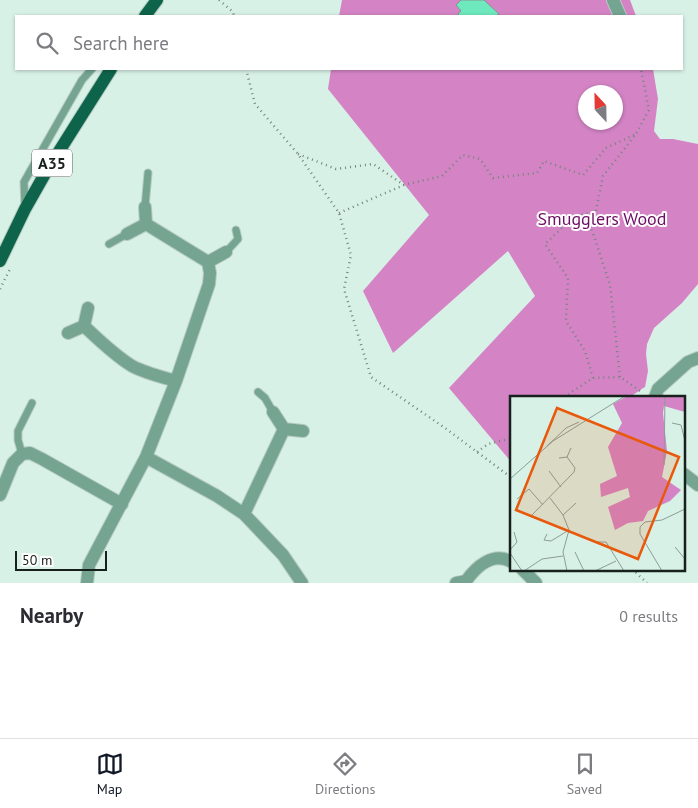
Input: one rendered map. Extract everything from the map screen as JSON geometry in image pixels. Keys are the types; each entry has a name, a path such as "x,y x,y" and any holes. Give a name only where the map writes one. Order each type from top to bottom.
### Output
{"main road":[{"path":"146,15 158,0"},
{"name":"A35","path":"0,261 46,172 110,70"}],"street":[{"path":"613,0 620,15"},
{"path":"145,207 146,224"},
{"path":"127,234 146,224"},
{"path":"87,583 89,565 146,457 176,381 209,284 210,272 208,262 146,224"},
{"path":"208,262 226,252"},
{"path":"84,326 88,308"},
{"path":"84,326 104,345 134,367 176,381"},
{"path":"68,334 84,326"},
{"path":"655,396 658,389 688,362 698,358"},
{"path":"273,412 284,429"},
{"path":"244,514 284,429"},
{"path":"284,429 303,431"},
{"path":"0,495 13,463 22,454 30,453 122,504"},
{"path":"146,457 217,496 244,514 283,555 298,581"},
{"path":"686,476 698,485"},
{"path":"463,582 475,569 487,561 501,559 510,561"},
{"path":"523,570 536,583"}],"lane":[{"path":"25,210 24,182 82,80 91,70"},
{"path":"145,207 148,173"},
{"path":"226,252 238,239 236,230"},
{"path":"109,244 127,234"},
{"path":"258,392 265,398 273,412"},
{"path":"22,454 18,440 18,431 32,403"}],"path":[{"path":"219,0 233,12 234,15"},
{"path":"246,70 255,104 298,154 339,213 351,255 344,289 371,377 445,428 510,477"},
{"path":"620,377 610,285 592,230 603,176 636,134 650,110 641,70"},
{"path":"339,213 404,185 442,176 463,155 480,159 493,178 536,173 544,161 583,175 606,148 636,134"},
{"path":"298,154 336,169 373,164 404,185"},
{"path":"593,378 585,351 566,321 568,278 545,244 566,224 582,215 595,211"},
{"path":"0,289 13,262"},
{"path":"566,396 593,378 620,377 638,390"},
{"path":"477,452 488,444 510,438"},
{"path":"633,570 647,583"}],"green space":[{"path":"342,0 630,0 636,15 339,15"},
{"name":"Smugglers Wood","path":"331,70 653,70 658,99 654,131 660,139 673,139 698,144 698,284 682,303 654,328 647,344 648,371 645,387 632,396 510,396 510,461 449,388 535,296 508,251 393,353 363,291 429,215 328,89"}],"building":[{"path":"461,0 484,0 499,14 459,15 461,11 456,5"}]}
